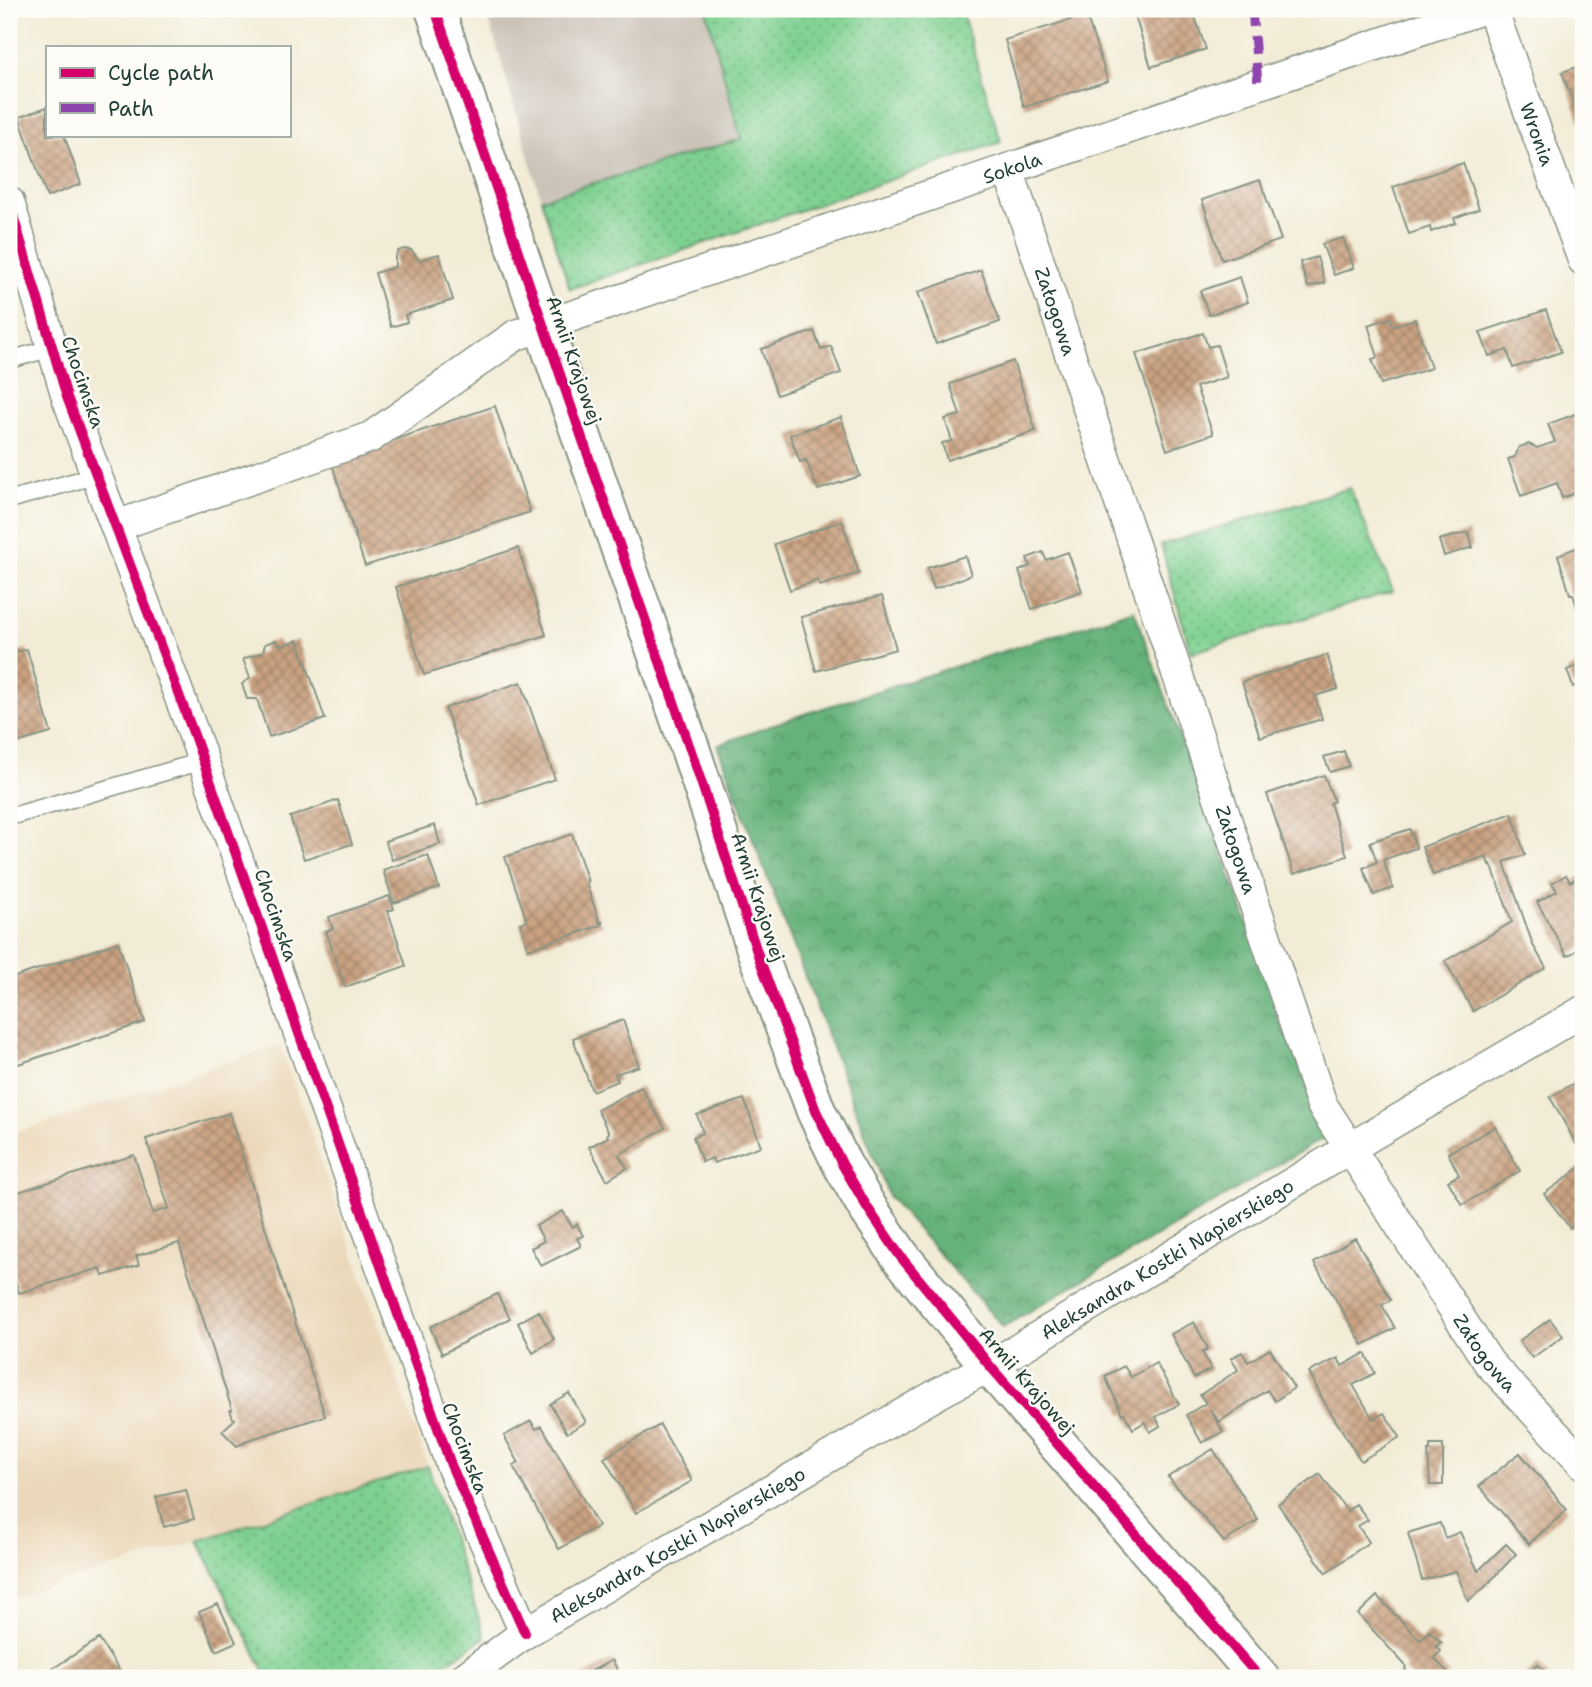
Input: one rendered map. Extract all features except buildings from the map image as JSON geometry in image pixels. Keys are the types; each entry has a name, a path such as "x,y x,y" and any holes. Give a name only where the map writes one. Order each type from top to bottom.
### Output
{"street":[{"name":"Armii Krajowej","path":"435,9 692,754 758,955 816,1111 842,1164 900,1256 990,1366 1260,1678"},
{"name":"Sokola","path":"116,526 371,437 516,335 1482,9"},
{"name":"Wronia","path":"1492,9 1583,260"},
{"name":"Załogowa","path":"1008,169 1322,1105 1489,1363 1583,1464"},
{"name":"Chocimska","path":"9,202 67,397 203,761 451,1465 525,1633"},
{"name":"Aleksandra Kostki Napierskiego","path":"464,1678 499,1668 525,1633 990,1366 1350,1148 1583,1011"}],"lane":[{"path":"9,360 52,348"},
{"path":"9,500 97,475"},
{"path":"9,817 203,761"}],"shaded area":[{"path":"486,9 706,9 742,139 541,199"},
{"path":"280,1045 428,1466 9,1599 9,1135"}],"green space":[{"path":"706,9 961,9 1001,142 570,289 541,199 741,139"},
{"path":"1350,488 1393,591 1191,653 1161,545"},
{"path":"1134,610 1325,1137 1003,1327 889,1197 717,745 795,717"},
{"path":"428,1466 485,1637 424,1678 268,1678 198,1541"}],"marked path":[{"path":"1252,9 1258,84"}],"cycle path":[{"path":"435,9 692,754 758,955 816,1111 842,1164 900,1256 990,1366 1260,1678"},
{"path":"9,202 67,397 194,735 451,1465 525,1633"}]}
